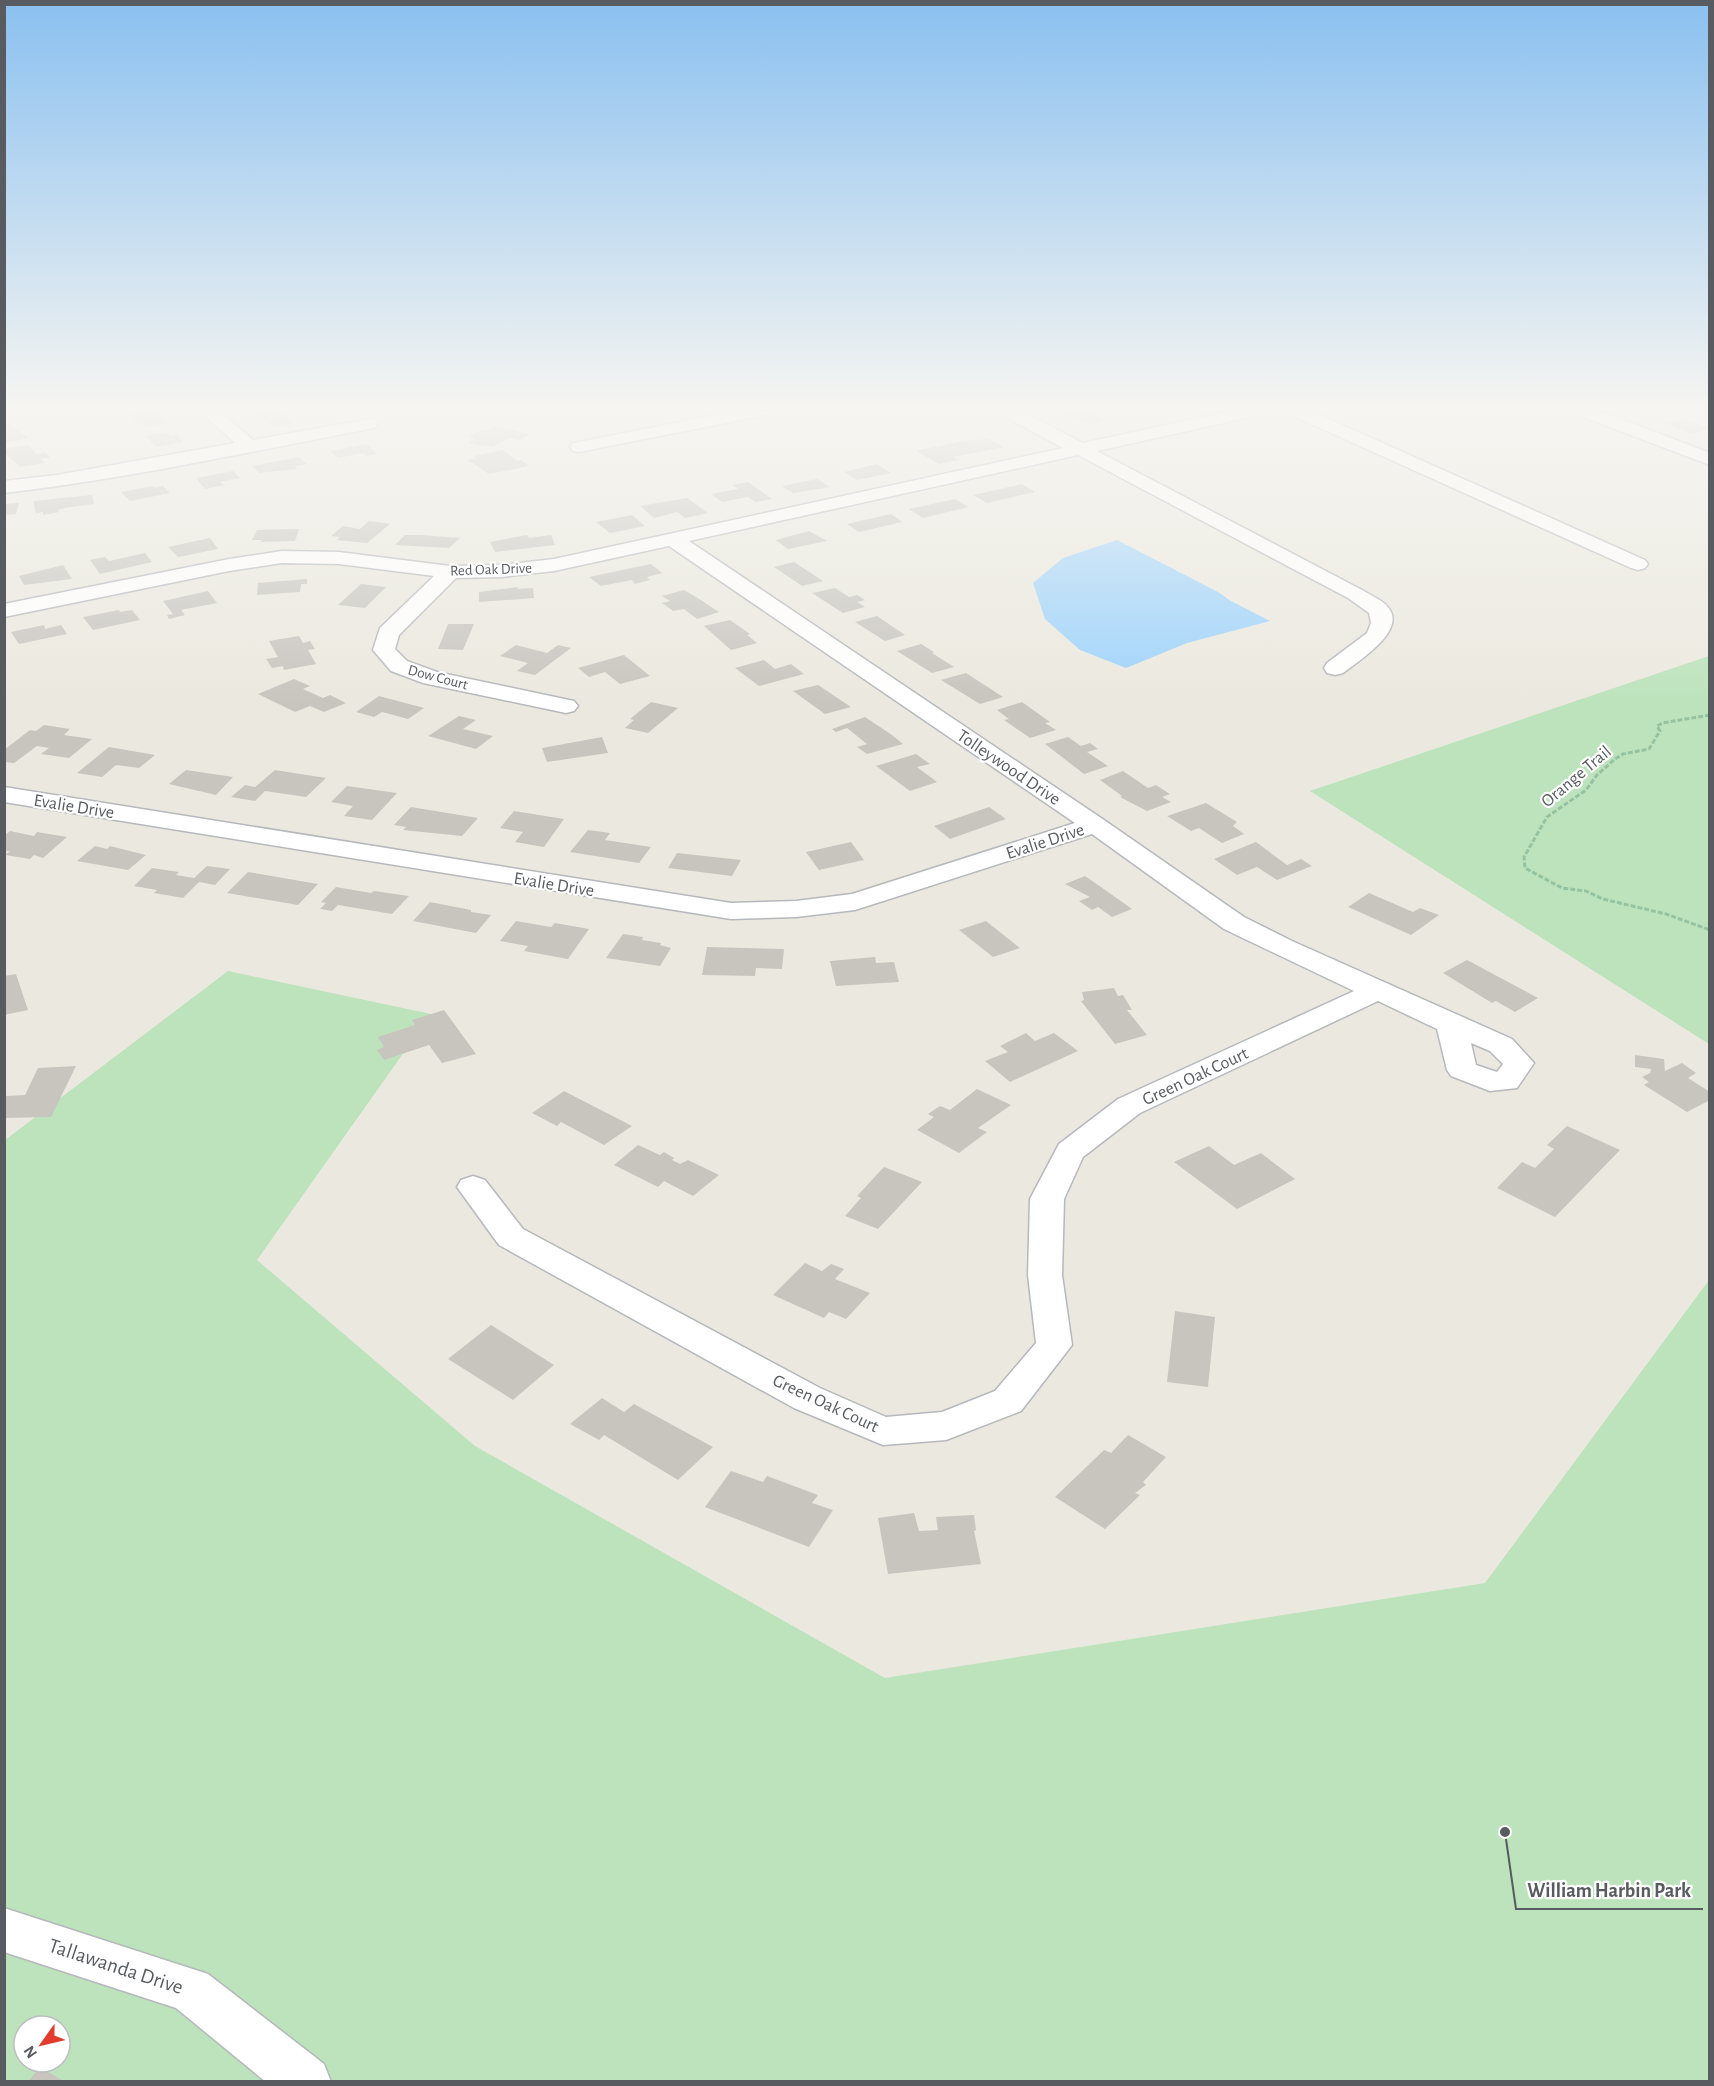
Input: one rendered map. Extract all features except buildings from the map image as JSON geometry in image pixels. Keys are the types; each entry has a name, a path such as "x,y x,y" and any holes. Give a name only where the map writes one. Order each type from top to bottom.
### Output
{"street":[{"name":"Red Oak Drive","path":"4,611 229,565 282,557 339,558 450,572 502,571 554,565 815,508"},
{"path":"1193,508 1355,594 1379,610 1382,623 1376,636 1335,668"},
{"path":"1514,508 1638,564"},
{"name":"Tolleywood Drive","path":"674,540 1095,825 1234,923 1451,1024"},
{"name":"Dow Court","path":"450,572 388,633 384,650 399,666 431,678 566,706"},
{"name":"Evalie Drive","path":"4,794 731,911 795,909 855,902 1095,825"},
{"name":"Green Oak Court","path":"473,1187 511,1237 807,1398 883,1431 946,1426 1008,1401 1054,1345 1046,1275 1047,1199 1070,1151 1129,1106 1379,990"},
{"name":"Tallawanda Drive","path":"4,1930 191,1990 306,2082"}],"path":[{"name":"Orange Trail","path":"1710,715 1662,723 1658,726 1660,731 1649,749 1623,754 1615,759 1597,775 1586,790 1547,817 1524,857 1525,868 1562,888 1586,891 1610,901 1666,914 1710,930"}],"green space":[{"path":"1709,656 1709,1044 1310,791"},
{"path":"228,971 431,1014 257,1260 475,1446 885,1678 1485,1583 1709,1280 1709,2081 5,2082 5,1140"}],"water":[{"path":"1117,540 1270,621 1187,643 1126,668 1080,650 1045,619 1033,583 1063,558"}],"place":[{"name":"William Harbin Park","path":"1505,1832"}]}
